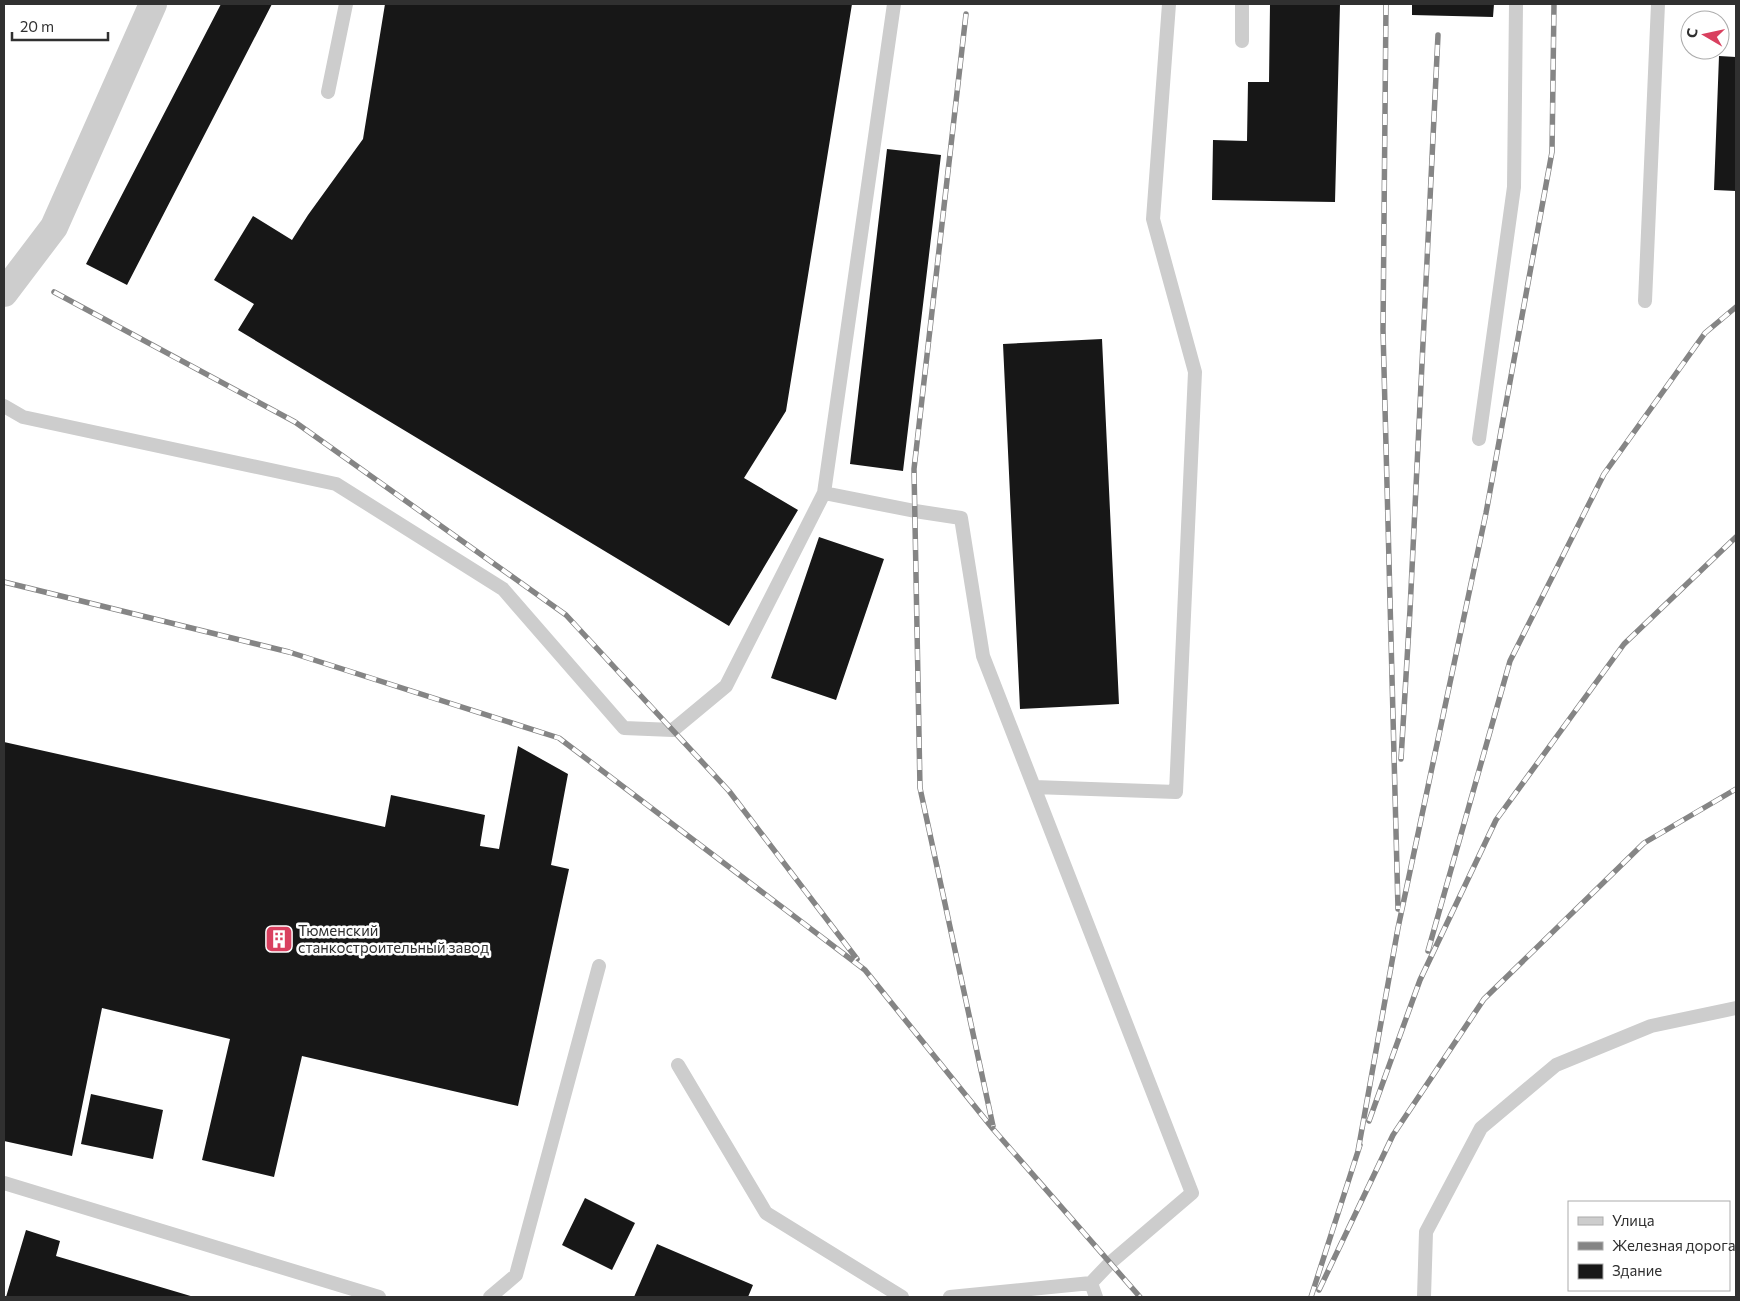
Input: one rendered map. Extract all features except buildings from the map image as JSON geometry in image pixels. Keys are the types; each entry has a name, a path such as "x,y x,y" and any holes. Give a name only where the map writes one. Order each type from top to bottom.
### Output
{"street":[{"path":"4,293 54,227 153,4"}],"lane":[{"path":"328,92 346,4"},
{"path":"4,406 23,417 336,484 503,589 624,728 673,730 726,686 824,493 894,4"},
{"path":"1034,788 1176,792 1195,372 1153,219 1168,4"},
{"path":"1242,4 1242,41"},
{"path":"1479,439 1514,187 1516,4"},
{"path":"1645,301 1658,4"},
{"path":"824,493 961,518 983,656 1192,1193 1110,1263 1091,1283 950,1297"},
{"path":"490,1297 516,1275 599,966"},
{"path":"1424,1297 1426,1232 1481,1128 1556,1065 1651,1026 1736,1008"},
{"path":"678,1065 766,1213 902,1297"},
{"path":"4,1183 379,1297"},
{"path":"1091,1283 1096,1297"}],"railway":[{"path":"1386,4 1383,330 1398,909"},
{"path":"1358,1151 1398,928 1486,513 1552,152 1554,4"},
{"path":"966,14 914,469 920,788 993,1126"},
{"path":"1401,759 1438,35"},
{"path":"54,292 295,422 566,615 729,791 857,959"},
{"path":"1428,951 1510,661 1604,474 1705,333 1736,307"},
{"path":"1369,1121 1420,980 1496,820 1624,644 1736,537"},
{"path":"4,582 289,652 559,738 865,970 993,1129 1140,1297"},
{"path":"1319,1290 1393,1135 1484,999 1644,843 1736,789"},
{"path":"1311,1297 1360,1145"}],"place":[{"name":"Тюменский станкостроительный завод","path":"279,939"}]}
